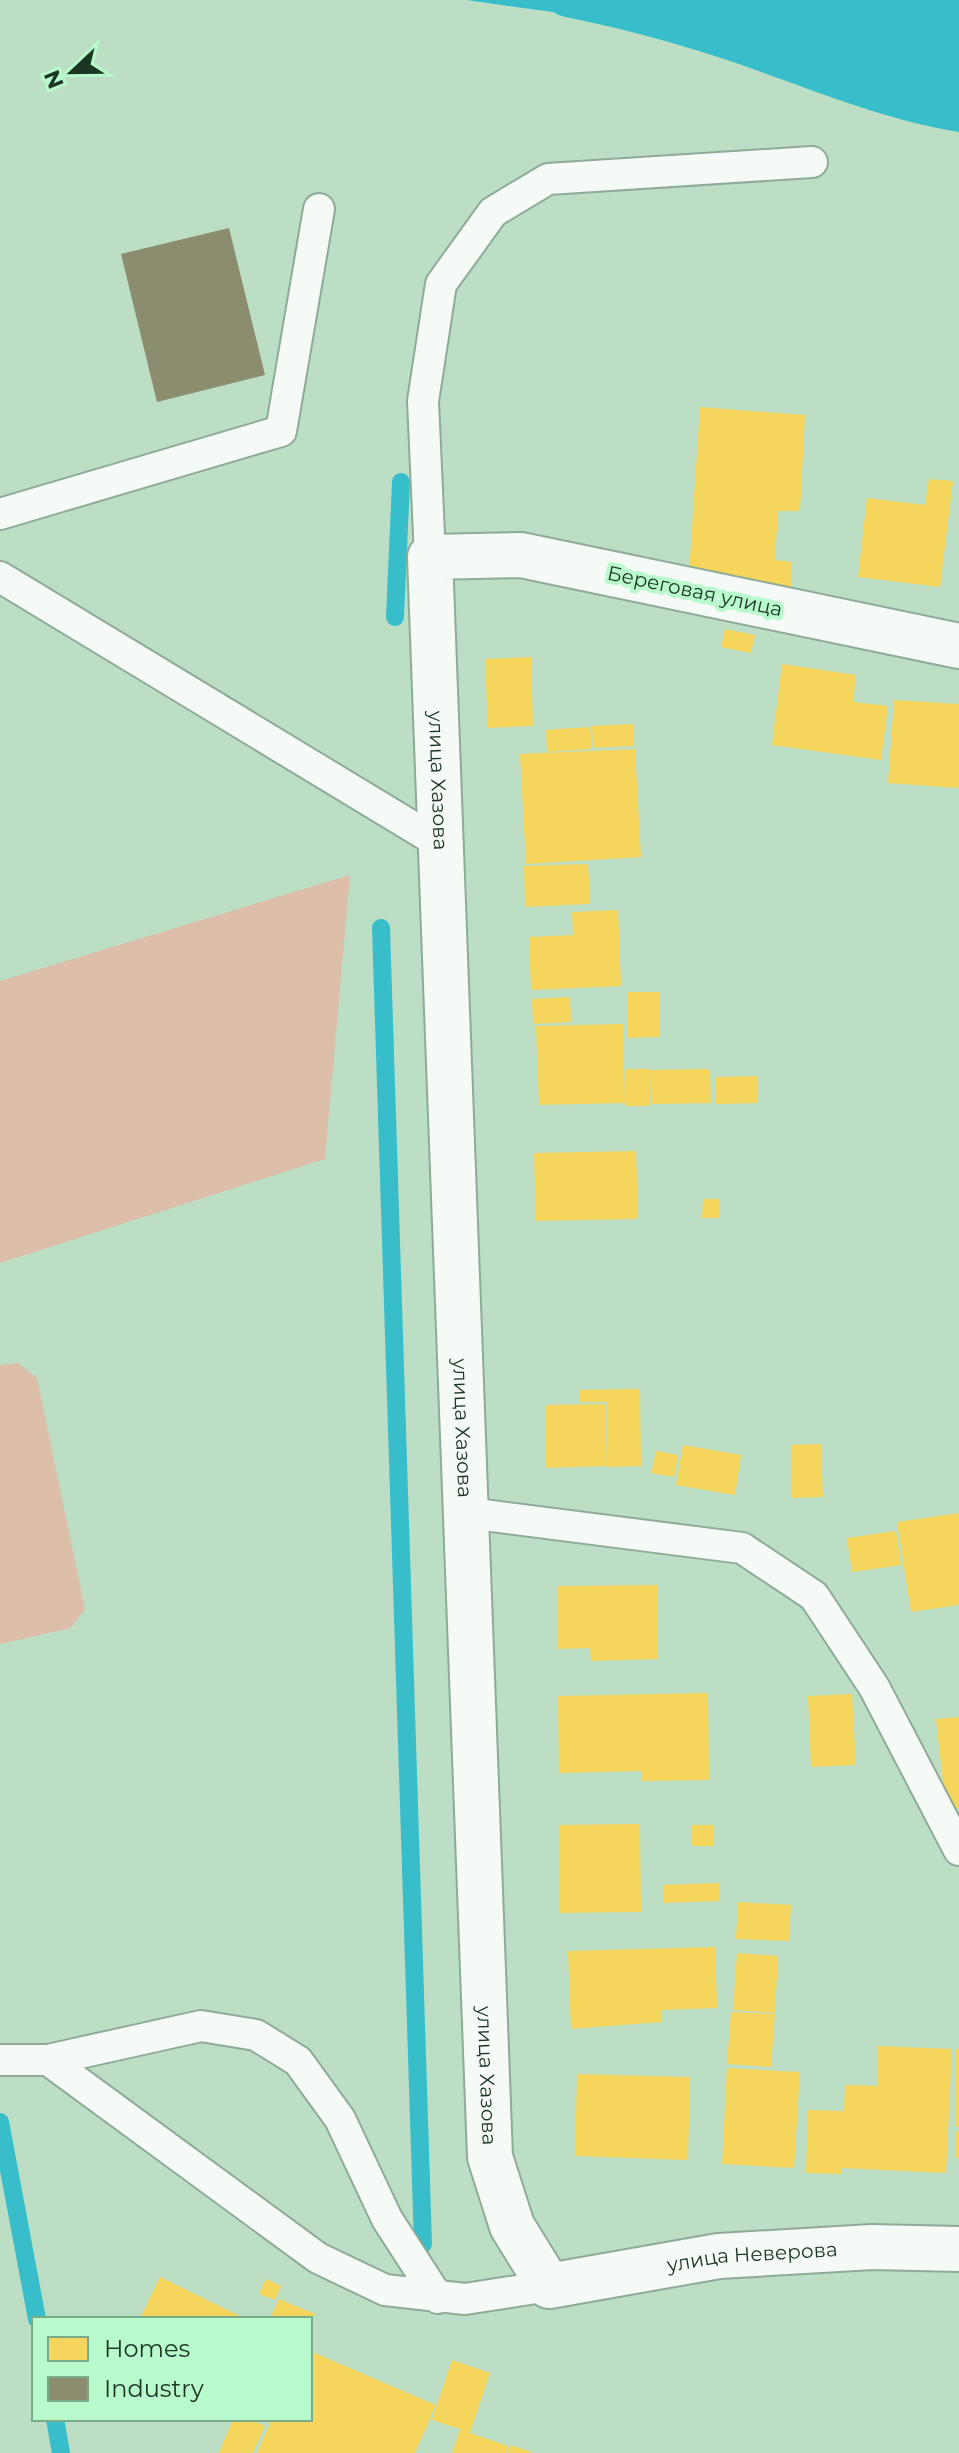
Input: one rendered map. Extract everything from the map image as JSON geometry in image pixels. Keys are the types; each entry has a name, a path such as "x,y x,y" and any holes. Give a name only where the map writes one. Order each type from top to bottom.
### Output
{"street":[{"name":"Береговая улица","path":"430,557 521,555 959,646"},
{"name":"улица Хазова","path":"430,557 490,2157 512,2226 549,2286"},
{"name":"улица Неверова","path":"549,2286 719,2256 872,2247 959,2249"}],"lane":[{"path":"430,557 423,401 441,284 493,212 548,179 812,162"},
{"path":"0,514 281,431 319,209"},
{"path":"0,577 441,844"},
{"path":"468,1513 742,1548 814,1596 874,1687 959,1850"},
{"path":"0,2060 48,2060 201,2026 256,2035 298,2061 340,2119 387,2219 438,2298"},
{"path":"48,2060 318,2258 385,2290 465,2299 549,2286"}],"shaded area":[{"path":"350,875 325,1159 0,1263 0,981"},
{"path":"18,1363 37,1378 85,1609 71,1628 0,1644 0,1365"}],"water":[{"path":"467,0 959,0 959,132 868,110 659,39 531,10"}],"pier":[{"path":"463,0 553,12 571,21 466,4"}],"building: Homes":[{"path":"700,407 805,415 800,511 778,511 775,560 792,562 791,588 689,573"},
{"path":"929,479 953,481 940,587 858,577 867,498 925,505"},
{"path":"725,629 755,635 751,653 721,647"},
{"path":"531,657 533,726 488,728 485,659"},
{"path":"782,664 856,675 853,702 888,706 881,760 772,745"},
{"path":"894,700 959,704 959,788 888,783"},
{"path":"633,724 634,746 593,748 592,726"},
{"path":"590,727 592,749 547,752 546,730"},
{"path":"635,749 641,857 526,864 520,754"},
{"path":"588,864 590,904 525,907 524,866"},
{"path":"618,910 621,986 531,990 529,937 573,935 572,912"},
{"path":"628,992 659,992 660,1037 627,1038"},
{"path":"570,997 571,1022 533,1024 532,999"},
{"path":"623,1024 625,1103 539,1105 536,1026"},
{"path":"626,1069 649,1069 649,1106 626,1106"},
{"path":"710,1069 711,1103 651,1104 650,1070"},
{"path":"758,1076 758,1103 716,1104 715,1077"},
{"path":"636,1151 638,1219 536,1221 534,1153"},
{"path":"703,1199 720,1199 720,1218 702,1218"},
{"path":"640,1389 641,1466 608,1467 607,1402 580,1402 579,1390"},
{"path":"605,1404 607,1466 546,1468 545,1405"},
{"path":"821,1444 823,1497 792,1498 791,1445"},
{"path":"683,1445 741,1455 735,1495 676,1485"},
{"path":"656,1451 678,1455 674,1477 651,1473"},
{"path":"959,1513 959,1605 911,1612 897,1522"},
{"path":"896,1531 901,1565 852,1572 847,1538"},
{"path":"657,1585 658,1659 591,1661 590,1648 558,1649 558,1586"},
{"path":"708,1693 709,1780 642,1781 641,1771 559,1773 558,1696"},
{"path":"852,1694 856,1765 811,1767 808,1696"},
{"path":"959,1717 959,1808 946,1809 936,1719"},
{"path":"640,1824 641,1912 560,1913 559,1825"},
{"path":"692,1825 714,1825 714,1846 692,1846"},
{"path":"720,1883 720,1901 664,1903 663,1885"},
{"path":"738,1902 791,1905 789,1941 736,1939"},
{"path":"715,1947 717,2008 661,2010 662,2022 571,2029 568,1951"},
{"path":"737,1953 778,1956 775,2013 733,2010"},
{"path":"731,2012 775,2014 771,2067 727,2064"},
{"path":"878,2046 952,2049 946,2173 842,2168 842,2174 806,2173 808,2110 844,2111 845,2085 877,2086"},
{"path":"955,2049 959,2049 959,2127 956,2127"},
{"path":"727,2068 800,2072 794,2168 722,2164"},
{"path":"577,2074 690,2077 688,2160 575,2156"},
{"path":"959,2131 959,2158 956,2158 955,2132"},
{"path":"160,2277 242,2317 141,2317"},
{"path":"266,2279 281,2286 275,2300 259,2294"},
{"path":"279,2299 315,2314 312,2321 312,2317 271,2317"},
{"path":"312,2352 436,2405 415,2453 257,2453 271,2421 312,2421"},
{"path":"452,2360 490,2373 470,2433 508,2446 506,2453 452,2453 460,2429 432,2420"},
{"path":"232,2421 253,2421 265,2426 253,2453 219,2453"},
{"path":"510,2445 532,2452 532,2453 507,2453"}],"building: Industry":[{"path":"229,228 265,375 157,402 121,254"}],"waterway":[{"path":"395,617 401,482"},
{"path":"381,928 423,2244"},
{"path":"0,2122 37,2317"},
{"path":"55,2421 61,2453"}]}
